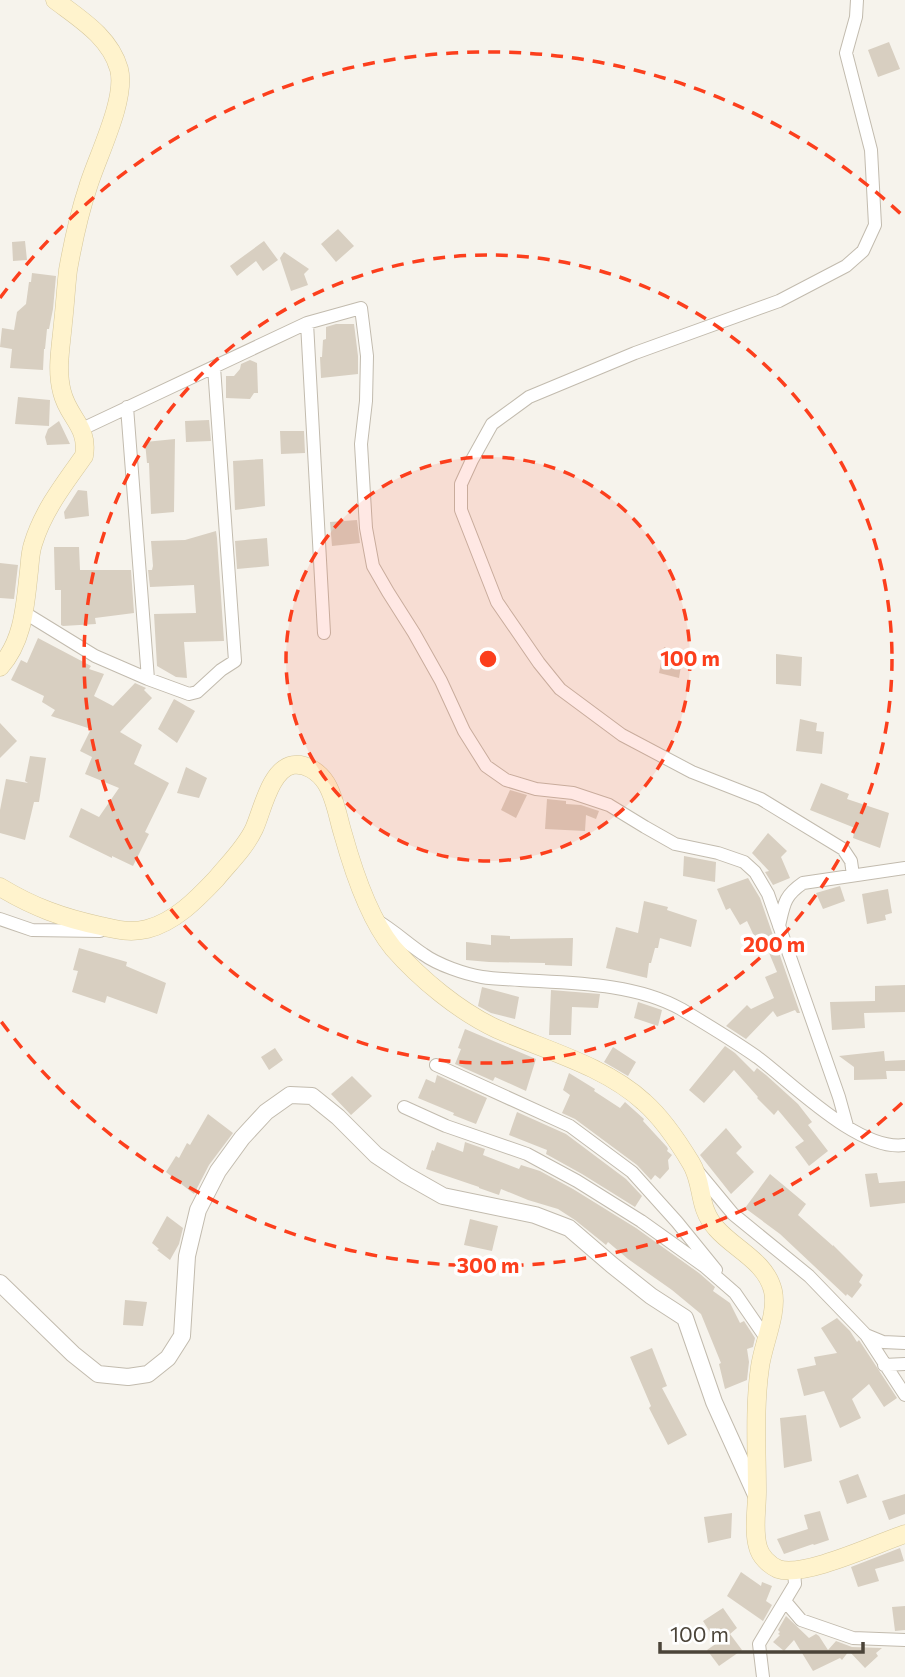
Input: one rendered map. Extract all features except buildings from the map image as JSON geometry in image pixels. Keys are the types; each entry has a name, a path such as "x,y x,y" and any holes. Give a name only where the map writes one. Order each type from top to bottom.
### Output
{"main road":[{"path":"0,667 19,635 25,612 32,547 43,516 83,456 86,444 82,429 69,410 62,393 59,371 68,272 84,199 121,86 119,70 110,49 95,31 55,0"},
{"path":"0,887 67,919 124,931 148,929 176,916 201,895 240,851 251,834 273,781 285,769 293,765 315,771 330,789 348,854 375,920 395,950 422,978 456,1004 494,1027 594,1070 644,1101 658,1116 694,1167 703,1207 712,1223 755,1262 768,1278 774,1305 760,1366 755,1520 758,1548 766,1561 779,1569 794,1571 817,1566 905,1534"}],"street":[{"path":"853,875 851,862 843,849 761,799 692,772 622,735 559,689 497,602 461,510 461,484 492,424 529,397 635,353 779,301 846,266 863,251 875,225 871,150 846,54 858,0"},
{"path":"82,429 307,323 361,308 367,356 361,444 366,528 373,566 442,681 464,731 486,766 506,780 536,789 573,793 609,804 676,844 719,853 744,862 755,872 768,894 847,1126"},
{"path":"307,323 324,633"},
{"path":"25,612 95,656 148,680 188,694 197,692 235,661 214,368"},
{"path":"127,407 148,680"},
{"path":"779,926 790,892 803,883 905,868"},
{"path":"0,919 32,930 124,931"},
{"path":"375,920 396,932 425,956 443,965 482,977 595,985 651,995 678,1008 756,1056 829,1116 884,1144 905,1145"},
{"path":"436,1065 570,1126 632,1171 700,1249 726,1285"},
{"path":"0,1283 73,1354 98,1374 128,1377 148,1374 168,1358 182,1336 187,1256 198,1210 219,1171 242,1138 266,1112 290,1094 312,1096 338,1117 376,1155 406,1175 443,1196 535,1215 569,1228 612,1265 685,1318 714,1402 757,1497"},
{"path":"404,1107 446,1126 527,1154 578,1181 704,1266 736,1293 766,1338"},
{"path":"694,1167 733,1214 809,1276 866,1335 905,1395"},
{"path":"866,1335 883,1342 905,1343"},
{"path":"884,1365 905,1364"},
{"path":"763,1677 759,1644 795,1584 794,1571"},
{"path":"785,1601 801,1620 853,1638 905,1640"}]}
